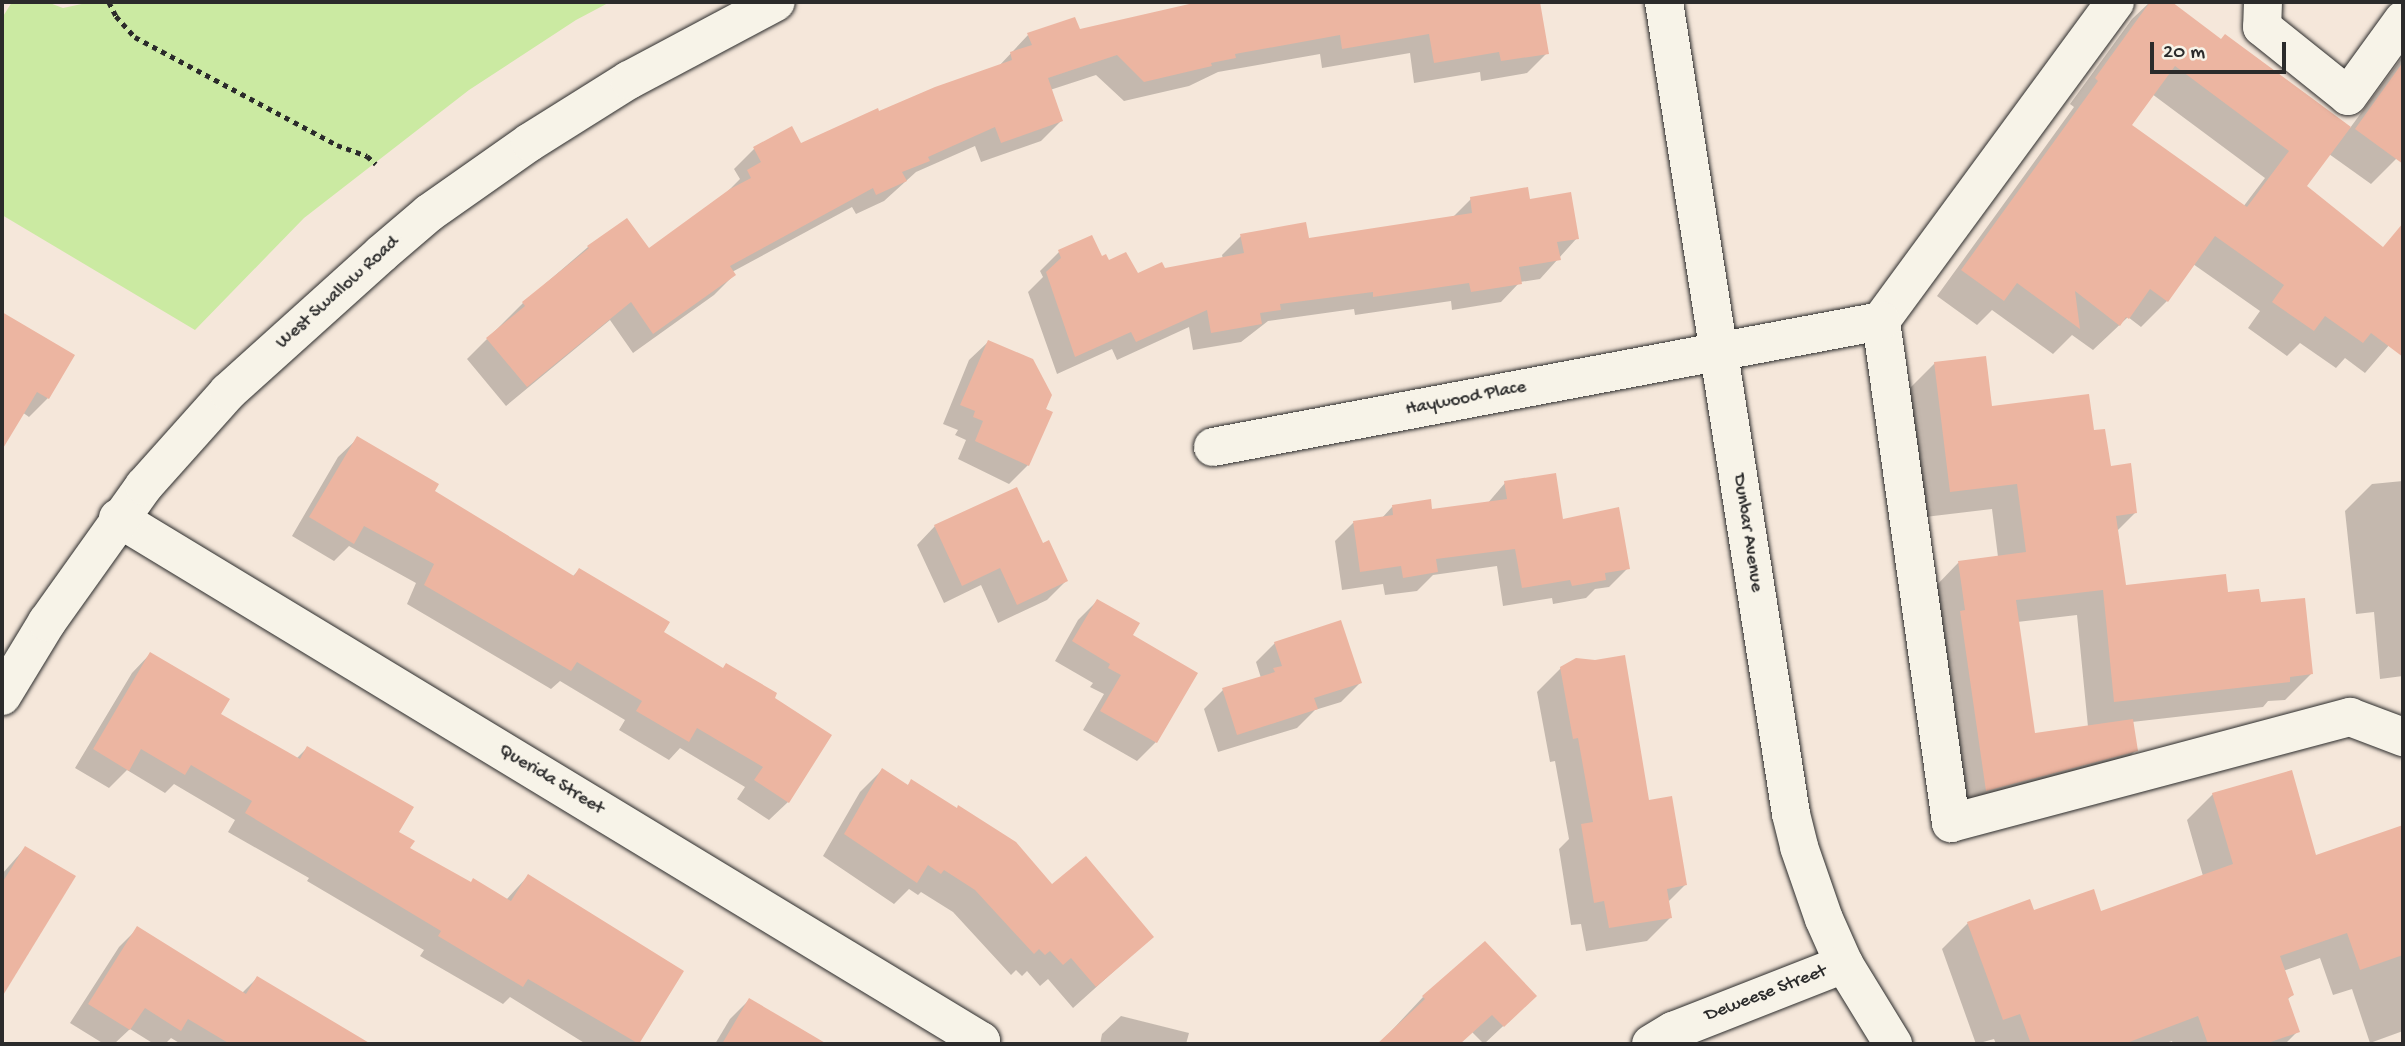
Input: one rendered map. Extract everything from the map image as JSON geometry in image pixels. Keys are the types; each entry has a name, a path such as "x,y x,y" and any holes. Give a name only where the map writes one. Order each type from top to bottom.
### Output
{"street":[{"name":"West Swallow Road","path":"2,696 47,622 118,518 228,392 429,213 530,142 629,80 775,2"},
{"name":"Dunbar Avenue","path":"1664,2 1791,814 1820,907 1843,964 1893,1044"},
{"path":"2115,2 1881,321 1951,823 2350,717 2403,737"},
{"path":"2263,2 2262,27 2348,96 2403,20"},
{"name":"Haywood Place","path":"1213,447 1881,321"},
{"name":"Querida Street","path":"118,518 981,1041 979,1044"},
{"name":"Deweese Street","path":"1651,1044 1673,1031 1843,964"}],"path":[{"path":"109,2 116,16 135,37 337,145 367,156 376,164"}],"green space":[{"path":"12,2 47,2 63,8 91,2 610,2 576,20 469,90 304,218 195,330 2,215 2,18"}],"building":[{"path":"1198,2 1540,2 1549,54 1501,61 1499,52 1434,63 1429,34 1342,49 1340,35 1235,54 1236,58 1211,63 1212,66 1144,82 1117,55 1048,78 1063,121 1001,143 995,127 928,157 930,161 902,172 907,181 876,195 873,188 730,266 736,275 653,334 631,302 527,387 486,338 525,306 522,302 589,248 587,246 627,218 649,248 730,189 751,178 747,170 761,162 753,147 792,126 801,143 878,108 879,111 935,87 1012,60 1010,52 1032,45 1027,33 1075,17 1080,29"},
{"path":"2150,2 2172,2 2221,39 2225,34 2351,127 2307,186 2383,247 2403,223 2403,357 2371,333 2363,343 2325,316 2314,331 2272,302 2284,285 2215,236 2168,302 2150,289 2129,319 2126,317 2120,326 2075,291 2080,329 2017,283 2004,301 1961,270 2098,81 2095,78","holes":["2175,66 2289,151 2247,207 2132,125"]},
{"path":"2403,62 2403,164 2355,129"},
{"path":"1528,187 1530,199 1571,192 1579,239 1557,242 1561,260 1519,267 1522,284 1471,292 1469,283 1373,297 1373,292 1280,304 1281,310 1260,313 1262,324 1211,333 1207,310 1136,342 1131,332 1075,357 1046,272 1061,258 1058,250 1092,235 1102,256 1106,254 1109,260 1126,252 1138,273 1162,262 1165,268 1244,253 1240,234 1306,222 1309,238 1472,213 1470,197"},
{"path":"2,312 75,355 49,399 37,392 2,450"},
{"path":"988,340 1033,359 1052,395 1046,409 1053,412 1029,466 975,441 983,421 973,417 975,411 960,405"},
{"path":"1986,356 1992,406 2089,394 2094,430 2105,429 2111,466 2131,463 2137,513 2116,516 2126,585 2226,574 2228,592 2259,589 2261,602 2305,598 2313,674 2290,677 2290,682 2114,702 2103,590 2016,600 2035,733 2133,719 2138,751 1986,791 1960,611 1965,610 1958,561 2026,552 2017,484 1950,492 1934,362"},
{"path":"357,436 439,484 435,491 574,576 579,568 670,622 664,632 723,668 726,663 777,693 775,698 832,735 789,803 754,780 763,767 697,728 689,742 636,711 642,701 577,662 571,671 424,585 434,564 364,526 354,544 309,517"},
{"path":"1556,473 1563,519 1619,507 1630,569 1605,573 1606,580 1572,586 1570,580 1522,588 1515,549 1436,559 1438,572 1403,578 1401,566 1360,572 1353,521 1393,515 1392,505 1431,499 1432,509 1507,499 1504,481"},
{"path":"1017,487 1043,543 1049,540 1068,581 1017,605 1000,568 962,586 934,525"},
{"path":"1097,599 1140,623 1133,635 1198,673 1157,743 1100,711 1121,675 1108,668 1110,664 1072,641"},
{"path":"1341,620 1362,683 1314,698 1318,709 1237,735 1222,688 1275,672 1273,668 1282,666 1274,642"},
{"path":"150,652 230,699 221,714 300,759 307,746 414,807 399,832 415,841 410,848 471,882 473,878 511,901 528,874 684,971 639,1044 528,979 523,987 438,936 441,931 245,813 252,801 191,765 185,775 141,749 129,771 93,749"},
{"path":"1625,655 1649,800 1672,796 1687,885 1667,889 1672,918 1609,928 1604,901 1594,903 1581,824 1593,822 1578,738 1573,739 1560,667 1576,658 1595,660"},
{"path":"882,768 908,785 911,779 1016,842 1052,884 1086,856 1154,937 1096,987 1071,958 1063,965 1050,951 1045,955 1039,949 1034,954 975,890 944,870 941,874 928,865 917,883 844,834"},
{"path":"2292,770 2316,855 2403,825 2403,955 2360,970 2347,933 2280,956 2294,995 2288,998 2300,1032 2265,1044 2208,1044 2198,1016 2124,1044 2031,1044 2020,1014 2003,1020 1967,922 2030,899 2034,910 2094,889 2101,911 2233,864 2212,793"},
{"path":"25,846 76,876 2,997 2,883"},
{"path":"137,926 246,994 257,976 371,1044 230,1044 188,1019 181,1031 145,1008 130,1030 88,1004"},
{"path":"1485,941 1537,996 1504,1027 1492,1015 1460,1044 1377,1044 1425,999 1422,996"},
{"path":"749,998 827,1044 722,1044"}]}
